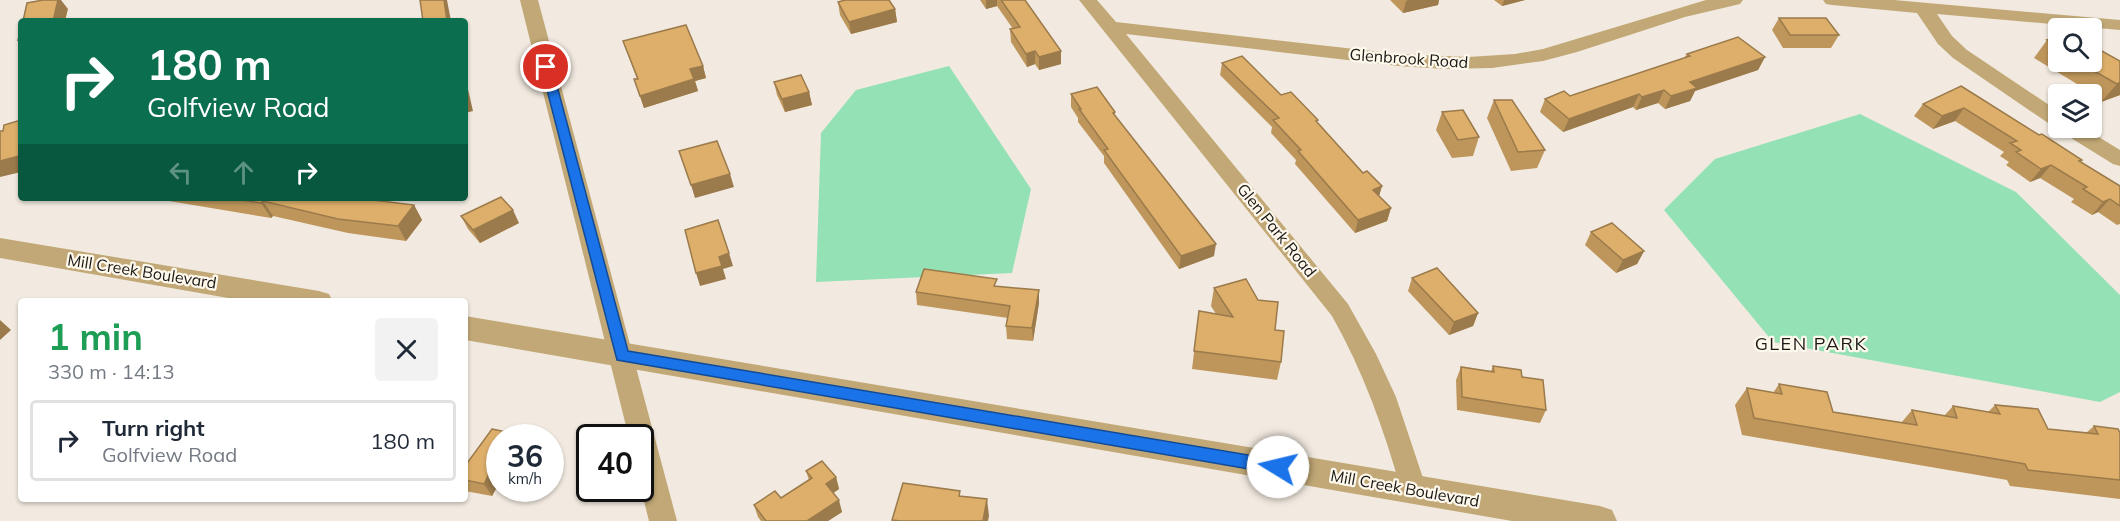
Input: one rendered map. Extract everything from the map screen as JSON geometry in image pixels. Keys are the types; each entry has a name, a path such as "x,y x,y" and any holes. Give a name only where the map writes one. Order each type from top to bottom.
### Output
{"street":[{"path":"529,0 663,521"},
{"name":"Glen Park Road","path":"1088,0 1340,310 1363,347 1383,390 1402,442 1414,490"},
{"name":"Glenbrook Road","path":"1112,27 1410,61 1473,63 1514,60 1554,53 1698,7 1734,0"},
{"path":"1832,0 2120,25"},
{"path":"1923,8 1945,39 1960,54 2048,113"},
{"path":"2086,138 2120,159"},
{"name":"Mill Creek Boulevard","path":"0,248 295,298"},
{"name":"Mill Creek Boulevard","path":"468,329 1600,521"}],"green space":[{"path":"949,66 1031,189 1012,273 816,282 821,133 856,90"},
{"path":"1860,114 2016,192 2120,295 2120,392 2100,402 1773,342 1664,210 1715,159"}],"building":[{"path":"58,0 54,18 24,18 27,3"},
{"path":"420,0 444,0 447,18 423,18"},
{"path":"889,0 895,9 849,22 838,2"},
{"path":"1001,0 1025,0 1061,51 1039,57 1035,51 1026,54 1010,29 1020,27"},
{"path":"1779,18 1826,18 1839,35 1790,35"},
{"path":"686,25 703,66 690,69 694,79 640,96 634,79 638,79 623,41"},
{"path":"1738,37 1765,57 1690,82 1697,88 1671,96 1664,90 1642,97 1639,94 1569,119 1545,99 1564,91 1570,96 1690,56 1687,54"},
{"path":"2102,51 2120,61 2120,82 2117,84 2096,72 2102,72"},
{"path":"1242,56 1281,95 1291,92 1363,173 1367,171 1382,186 1373,190 1391,208 1358,220 1298,151 1301,150 1273,120 1279,118 1222,63"},
{"path":"801,75 809,92 782,99 774,82"},
{"path":"1961,86 2039,135 2042,134 2082,160 2079,161 2120,186 2120,206 2110,199 2103,202 2083,189 2087,187 2051,165 2041,169 2016,152 2021,150 2010,143 2017,141 1964,108 1942,116 1923,104"},
{"path":"1097,87 1115,112 1113,113 1216,244 1181,256 1104,150 1108,149 1071,94"},
{"path":"1494,100 1512,100 1545,150 1518,152"},
{"path":"1463,110 1479,137 1458,140 1442,112"},
{"path":"18,121 18,156 0,161 0,131 3,131 4,125"},
{"path":"717,141 730,174 691,185 679,151"},
{"path":"501,197 513,210 473,230 461,216"},
{"path":"263,201 381,201 414,205 398,226 338,219"},
{"path":"718,220 729,253 719,257 722,266 696,273 685,230"},
{"path":"1612,223 1644,251 1623,260 1591,232"},
{"path":"1437,268 1478,313 1454,322 1412,278"},
{"path":"924,269 997,279 994,286 1039,290 1032,328 1006,326 1010,306 916,292"},
{"path":"1246,279 1258,300 1278,302 1275,330 1284,331 1281,362 1194,351 1199,311 1233,317 1214,288"},
{"path":"1493,366 1521,370 1522,377 1543,380 1546,410 1462,397 1461,367 1494,372"},
{"path":"1779,384 1827,392 1833,412 1917,425 1912,410 1957,418 1953,406 2000,414 1995,405 2038,409 2048,429 2098,434 2094,426 2118,429 2120,433 2120,480 2028,470 2025,464 1754,418 1747,388 1782,394"},
{"path":"486,437 486,480 484,484 468,481 468,462"},
{"path":"822,461 836,477 826,484 839,500 807,521 766,521 754,505 775,491 781,498 812,478 806,471"},
{"path":"903,483 960,491 959,496 987,499 983,521 892,520"}],"district":[{"name":"GLEN PARK","path":"1811,344"}],"route":[{"path":"546,67 622,356 1278,467"}]}
